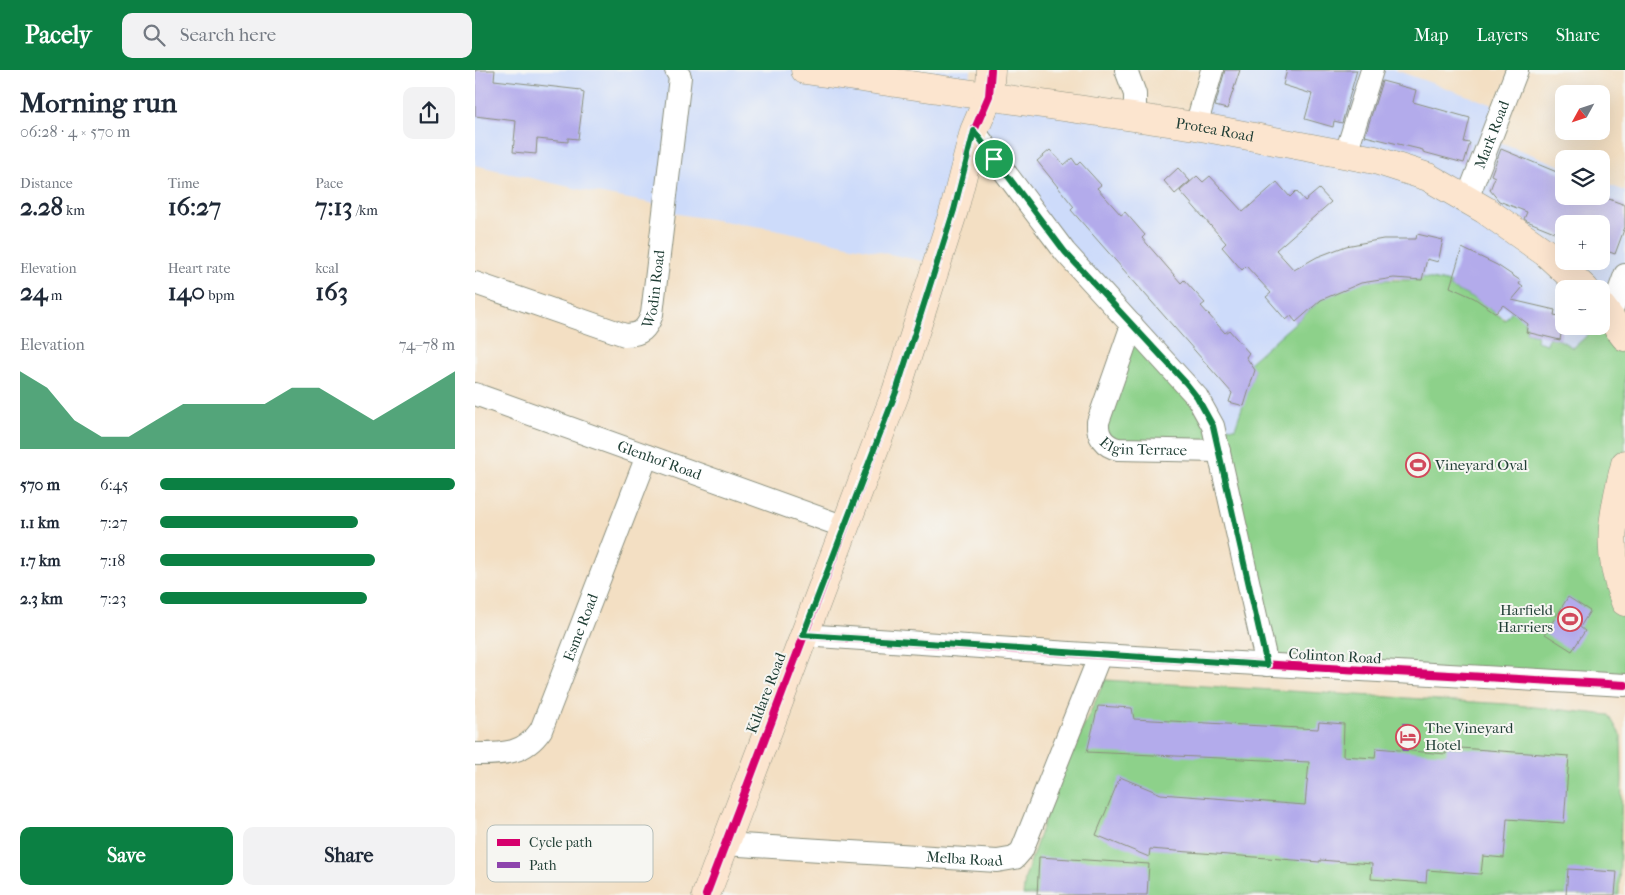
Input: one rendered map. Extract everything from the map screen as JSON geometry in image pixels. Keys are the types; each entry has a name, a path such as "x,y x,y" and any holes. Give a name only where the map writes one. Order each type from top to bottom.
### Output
{"main road":[{"name":"Protea Road","path":"805,70 980,82 1135,117 1346,153 1409,170 1447,187 1528,239 1575,280"},
{"path":"974,131 980,82"},
{"name":"Kildare Road","path":"706,895 723,844 896,392 956,201 974,131"},
{"path":"1625,464 1613,510 1611,540 1616,576 1625,602"}],"street":[{"name":"Wodin Road","path":"475,283 625,335 639,333 646,329 653,304 680,77 676,70"},
{"path":"1126,70 1135,94 1135,117"},
{"path":"1196,126 1211,70"},
{"path":"1346,153 1372,70"},
{"name":"Mark Road","path":"1467,199 1517,70"},
{"path":"974,131 1039,220 1197,397 1213,426 1267,665"},
{"path":"1612,320 1625,275"},
{"name":"Elgin Terrace","path":"1132,325 1098,422 1098,429 1102,440 1109,446 1118,449 1219,451"},
{"name":"Glenhof Road","path":"475,394 845,527"},
{"name":"Esme Road","path":"475,754 504,754 516,751 535,739 541,730 647,456"},
{"name":"Colinton Road","path":"803,635 1100,655 1625,686"},
{"name":"Melba Road","path":"723,844 997,861 1015,858 1021,850 1100,655"}],"shaded area":[{"path":"475,70 971,70 969,93 1195,126 1212,70 1395,70 1502,108 1492,139 1555,164 1555,205 1610,205 1610,185 1625,191 1625,275 1610,306 1610,280 1555,280 1555,335 1588,335 1573,348 1560,340 1549,337 1548,344 1536,341 1483,303 1450,287 1451,283 1394,278 1321,300 1249,363 1255,370 1235,428 1221,426 974,132 936,264 774,229 678,214 664,210 651,203 591,192 475,165"}],"green space":[{"name":"Vineyard Oval","path":"1422,277 1451,283 1450,287 1479,301 1505,320 1513,309 1527,312 1524,324 1527,325 1526,332 1537,335 1536,341 1547,344 1549,337 1560,340 1573,348 1588,335 1610,335 1610,331 1625,337 1625,685 1267,665 1219,451 1118,449 1098,422 1132,325 1213,426 1235,428 1255,370 1249,363 1321,300 1351,280 1421,280"},
{"path":"1105,680 1507,704 1609,715 1621,736 1622,779 1619,895 1023,895 1025,878 1055,789"}],"building":[{"path":"475,70 495,70 494,80 581,90 584,93 578,139 568,138 568,142 537,139 536,154 513,152 516,121 475,116"},
{"path":"1225,70 1240,70 1227,109 1215,106"},
{"path":"1287,70 1357,70 1342,123 1334,121 1333,127 1305,119 1312,94 1283,85"},
{"path":"1382,81 1416,90 1413,102 1470,118 1464,142 1470,143 1464,163 1423,152 1423,150 1365,136"},
{"path":"1501,149 1555,171 1555,205 1610,205 1610,199 1625,205 1625,227 1615,254 1610,252 1610,215 1555,215 1555,232 1524,219 1527,212 1499,201 1490,190 1495,177 1491,175"},
{"path":"1050,150 1064,165 1072,158 1077,165 1080,162 1101,185 1097,188 1121,215 1125,212 1145,235 1142,238 1181,283 1184,280 1205,303 1201,306 1225,333 1229,330 1249,353 1246,357 1255,370 1244,406 1229,402 1232,393 1071,210 1074,207 1037,161"},
{"path":"1178,168 1190,181 1175,194 1164,181"},
{"path":"1197,176 1203,182 1210,176 1243,212 1277,182 1290,197 1296,191 1305,201 1319,189 1331,202 1276,250 1294,270 1317,257 1346,246 1383,239 1416,239 1417,234 1443,240 1438,262 1427,259 1422,280 1394,278 1361,283 1321,300 1296,322 1291,316 1286,320 1266,297 1271,293 1246,266 1242,270 1222,247 1226,243 1180,191"},
{"path":"1462,248 1497,265 1521,281 1519,284 1523,287 1512,300 1555,310 1555,335 1561,335 1560,340 1526,332 1528,324 1503,305 1496,313 1474,298 1450,287"},
{"name":"Harfield Harriers","path":"1568,597 1590,611 1580,627 1585,631 1572,651 1545,634"},
{"path":"1098,706 1132,708 1134,719 1318,729 1319,722 1344,724 1343,756 1375,758 1376,748 1446,754 1447,747 1569,756 1564,823 1507,819 1504,858 1483,856 1481,874 1427,870 1426,883 1371,879 1372,864 1320,860 1320,862 1150,849 1149,857 1096,835 1120,777 1161,794 1305,805 1309,762 1087,752"},
{"path":"1039,857 1149,864 1147,895 1037,895"},
{"path":"1568,869 1617,872 1615,895 1566,895"}],"marked path":[{"path":"1405,751 1406,723"}],"cycle path":[{"path":"706,895 896,392 954,210 974,131 989,96 991,70"},
{"path":"803,635 1100,655 1625,685"}],"place":[{"name":"Vineyard Oval","path":"1418,465"},
{"name":"Harfield Harriers","path":"1570,619"},
{"name":"The Vineyard Hotel","path":"1408,737"}],"route":[{"path":"974,131 994,159 1065,252 1186,383 1197,397 1213,426 1267,665 803,635 896,392 954,210 974,131"}]}
